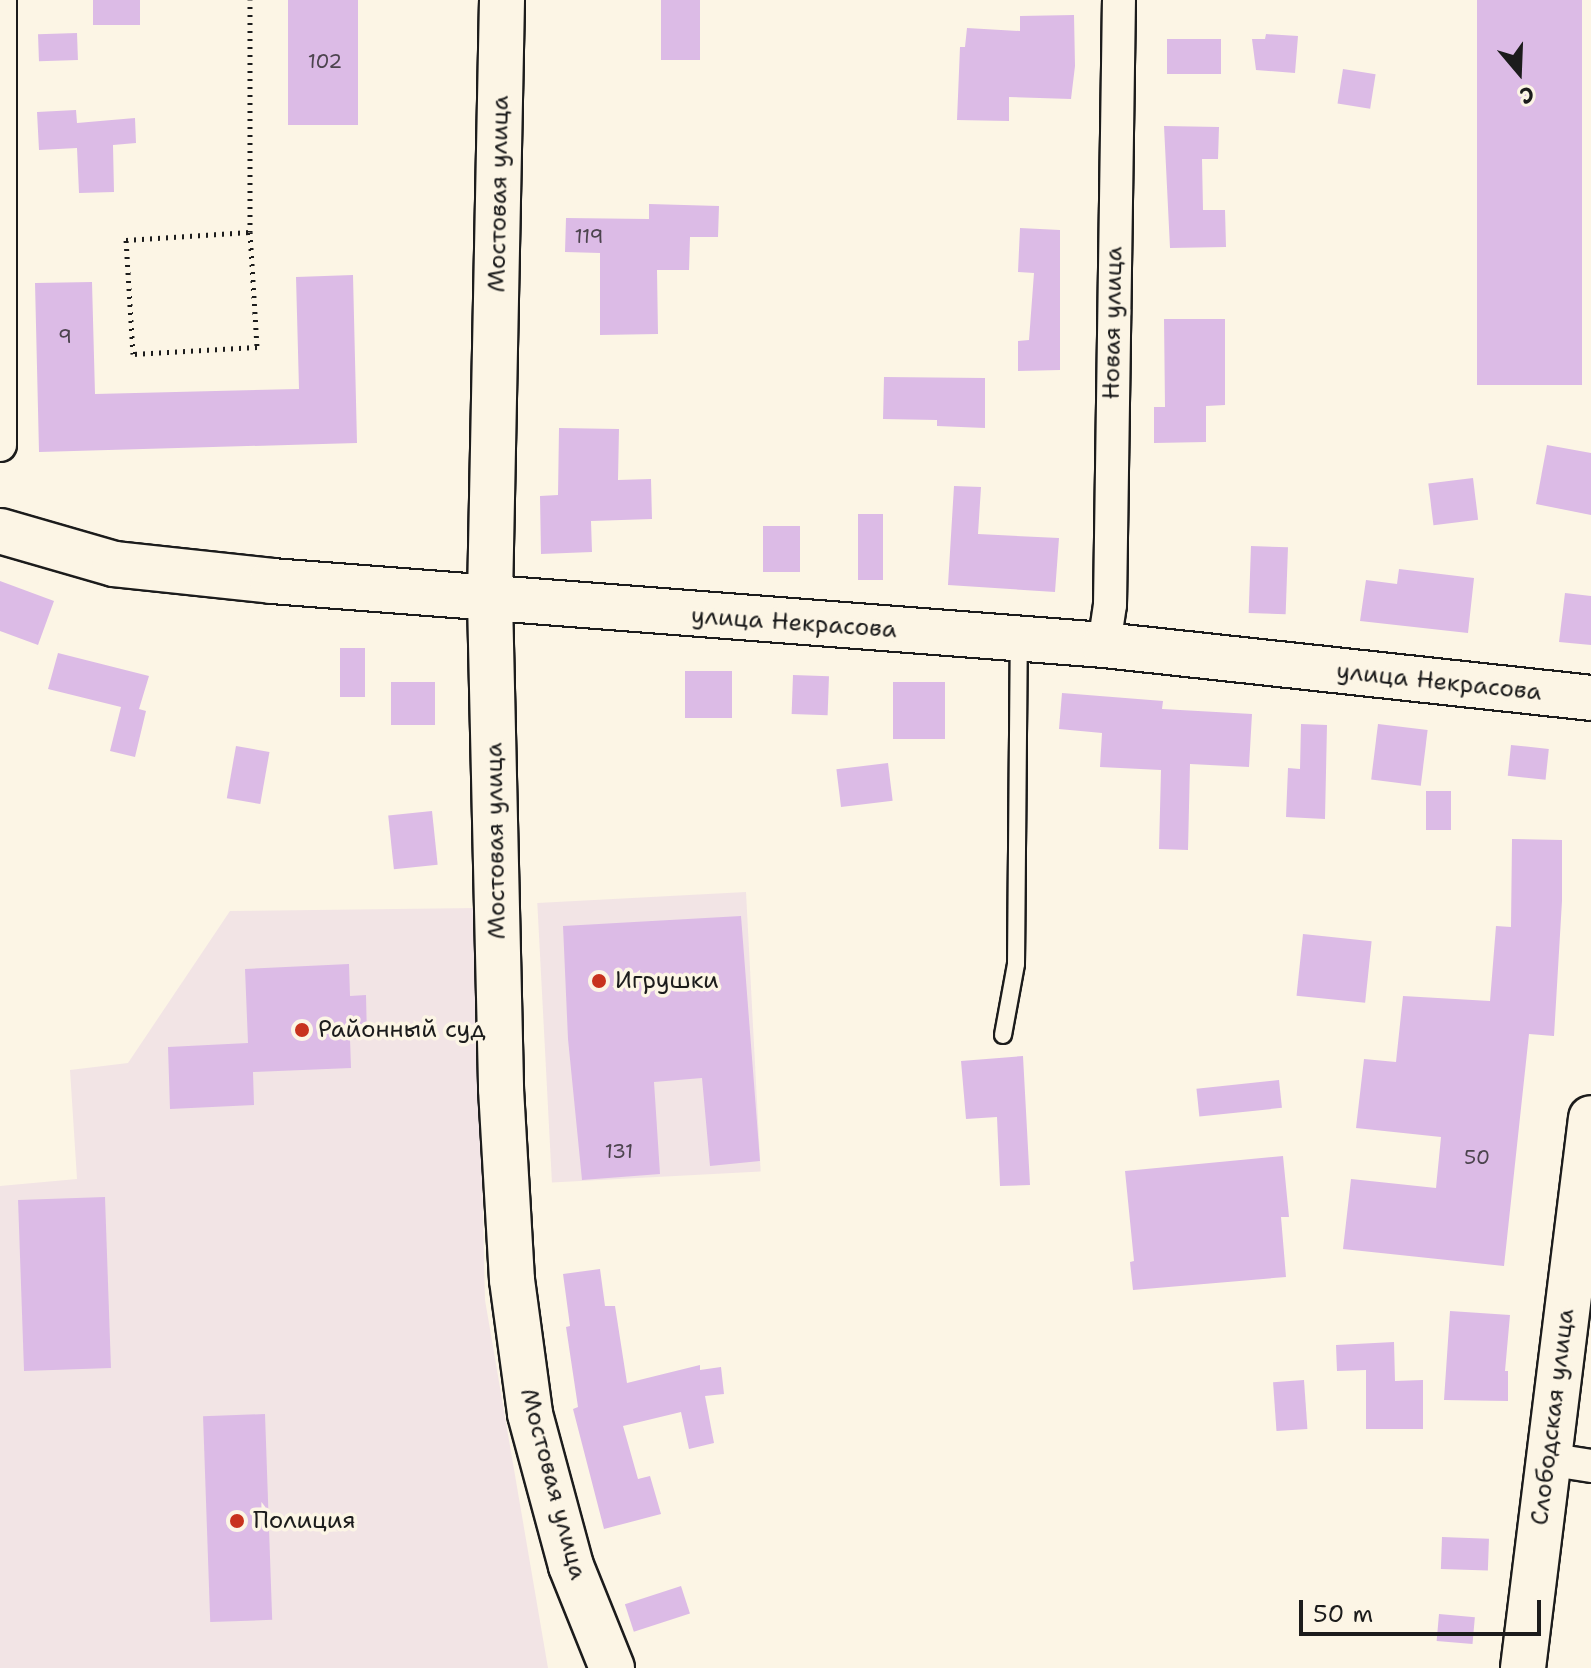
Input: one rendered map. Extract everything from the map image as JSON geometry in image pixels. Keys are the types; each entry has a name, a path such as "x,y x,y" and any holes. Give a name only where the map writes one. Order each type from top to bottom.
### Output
{"street":[{"path":"0,0 0,445"},
{"name":"Мостовая улица","path":"502,0 490,600 501,1089 512,1280 530,1414 571,1566 612,1668"},
{"name":"Новая улица","path":"1104,645 1110,605 1119,0"},
{"name":"улица Некрасова","path":"0,531 114,564 490,600 1104,645 1591,698"},
{"name":"Слободская улица","path":"1523,1668 1591,1118"},
{"path":"1547,1459 1591,1466"}],"lane":[{"path":"1003,1035 1016,964 1019,639"}],"path":[{"path":"250,0 250,232 257,347 133,354 126,240 250,232"}],"shaded area":[{"path":"746,892 761,1172 552,1183 537,903"},
{"path":"476,908 485,1300 548,1668 0,1668 0,1186 77,1179 70,1070 128,1063 230,911"}],"building":[{"path":"93,0 140,0 140,25 93,25"},
{"path":"288,0 358,0 358,125 288,125"},
{"path":"661,0 700,0 700,60 661,60"},
{"path":"1477,0 1582,0 1582,385 1477,385"},
{"path":"1074,15 1075,66 1071,99 1009,97 1009,121 957,120 960,47 965,47 967,28 1020,31 1020,16"},
{"path":"77,33 78,60 39,61 38,34"},
{"path":"1266,34 1298,36 1295,73 1256,70 1252,39 1265,39"},
{"path":"1167,39 1221,39 1221,74 1167,74"},
{"path":"1343,69 1376,74 1370,109 1338,104"},
{"path":"76,110 77,123 135,118 136,143 113,145 114,192 79,193 77,148 39,150 37,112"},
{"path":"1164,126 1219,127 1218,159 1202,159 1203,210 1225,210 1226,247 1170,248"},
{"path":"649,204 719,206 718,237 690,237 689,270 657,270 658,334 600,335 600,253 565,252 566,218 649,219"},
{"path":"1020,228 1060,230 1060,370 1018,371 1018,341 1029,340 1034,273 1018,272"},
{"path":"353,275 357,443 39,452 35,283 92,282 95,394 299,389 296,277"},
{"path":"1164,319 1225,319 1225,405 1206,406 1206,442 1154,443 1154,407 1165,407"},
{"path":"884,377 985,378 985,428 937,426 937,420 883,419"},
{"path":"559,428 619,429 618,480 651,479 652,519 591,521 592,552 541,554 540,496 558,495"},
{"path":"1547,445 1591,453 1591,515 1536,504"},
{"path":"1473,478 1478,520 1433,525 1428,483"},
{"path":"954,486 981,487 978,534 1059,538 1055,592 948,585"},
{"path":"858,514 883,514 883,580 858,580"},
{"path":"763,526 800,526 800,572 763,572"},
{"path":"1251,546 1288,547 1286,614 1249,613"},
{"path":"1399,569 1474,578 1468,633 1360,621 1366,580 1397,584"},
{"path":"0,581 54,601 38,645 0,631"},
{"path":"1565,593 1591,596 1591,645 1559,642"},
{"path":"340,648 365,648 365,697 340,697"},
{"path":"58,653 149,676 139,709 146,711 135,757 110,751 121,707 48,689"},
{"path":"685,671 732,671 732,718 685,718"},
{"path":"793,675 829,676 828,715 792,714"},
{"path":"391,682 435,682 435,725 391,725"},
{"path":"893,682 945,682 945,739 893,739"},
{"path":"1062,693 1163,701 1162,709 1252,714 1249,767 1190,764 1188,850 1159,849 1161,770 1100,767 1102,733 1059,729"},
{"path":"1301,724 1327,725 1325,819 1286,817 1288,768 1300,769"},
{"path":"1378,724 1428,730 1421,786 1371,780"},
{"path":"1511,745 1549,749 1546,780 1508,776"},
{"path":"236,746 269,752 260,804 227,798"},
{"path":"888,763 893,801 841,807 836,769"},
{"path":"1426,791 1451,791 1451,830 1426,830"},
{"path":"432,811 438,865 394,869 388,816"},
{"path":"1512,839 1562,840 1562,901 1554,1036 1529,1034 1504,1266 1343,1249 1351,1179 1436,1188 1441,1137 1356,1128 1364,1059 1396,1062 1403,996 1490,1001 1496,926 1511,927"},
{"path":"741,916 760,1161 710,1166 702,1078 654,1082 660,1174 582,1180 568,1039 563,926"},
{"path":"1303,934 1372,941 1365,1003 1297,996"},
{"path":"349,964 350,996 366,995 367,1038 350,1039 351,1068 253,1072 254,1105 170,1109 168,1047 248,1043 245,969"},
{"path":"1023,1056 1030,1185 1000,1186 997,1117 966,1119 961,1061"},
{"path":"1279,1080 1282,1108 1199,1117 1196,1089"},
{"path":"1283,1156 1289,1217 1281,1217 1286,1277 1133,1290 1130,1262 1134,1261 1125,1171"},
{"path":"105,1197 111,1368 24,1371 18,1200"},
{"path":"600,1269 605,1306 615,1306 627,1383 700,1365 700,1370 721,1367 724,1394 705,1396 714,1443 689,1449 681,1412 623,1426 638,1479 650,1476 661,1514 604,1529 573,1409 578,1407 566,1327 570,1326 563,1274"},
{"path":"1450,1311 1510,1315 1505,1371 1508,1371 1508,1401 1444,1400"},
{"path":"1394,1342 1395,1381 1423,1380 1423,1429 1366,1429 1366,1370 1337,1371 1336,1345"},
{"path":"1304,1380 1307,1429 1276,1431 1273,1382"},
{"path":"265,1414 272,1620 210,1622 203,1416"},
{"path":"1442,1537 1489,1539 1488,1571 1441,1569"},
{"path":"681,1586 690,1614 634,1632 625,1604"},
{"path":"1439,1614 1475,1617 1473,1644 1437,1641"}],"place":[{"name":"Игрушки","path":"599,981"},
{"name":"Районный суд","path":"302,1030"},
{"name":"Полиция","path":"237,1521"}]}
